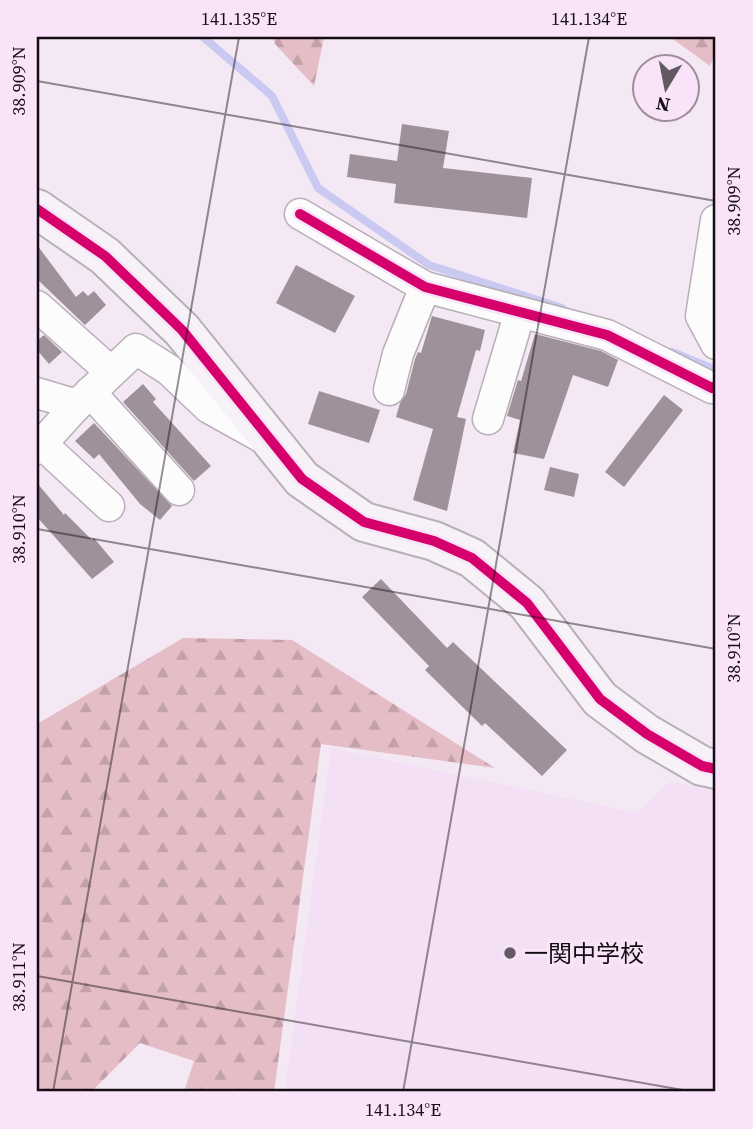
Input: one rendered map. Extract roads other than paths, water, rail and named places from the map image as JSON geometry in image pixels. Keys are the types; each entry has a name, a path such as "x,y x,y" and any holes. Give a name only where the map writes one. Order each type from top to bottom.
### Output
{"street":[{"path":"37,209 105,256 182,330 302,479 364,522 435,541 472,558 527,603 600,699 647,734 702,766 716,769"},
{"path":"300,214 425,287 607,335 712,388 716,386"},
{"path":"716,220 701,316 716,344"},
{"path":"389,390 398,354 425,287"},
{"path":"37,306 93,390 179,490"},
{"path":"488,419 520,312"},
{"path":"109,506 40,447 136,349 169,370 209,408 272,443"},
{"path":"37,393 93,390"}],"waterway":[{"path":"203,37 272,96 318,188 429,265 562,308"},
{"path":"672,352 716,370"}],"place":[{"name":"一関中学校","path":"510,953"}]}
